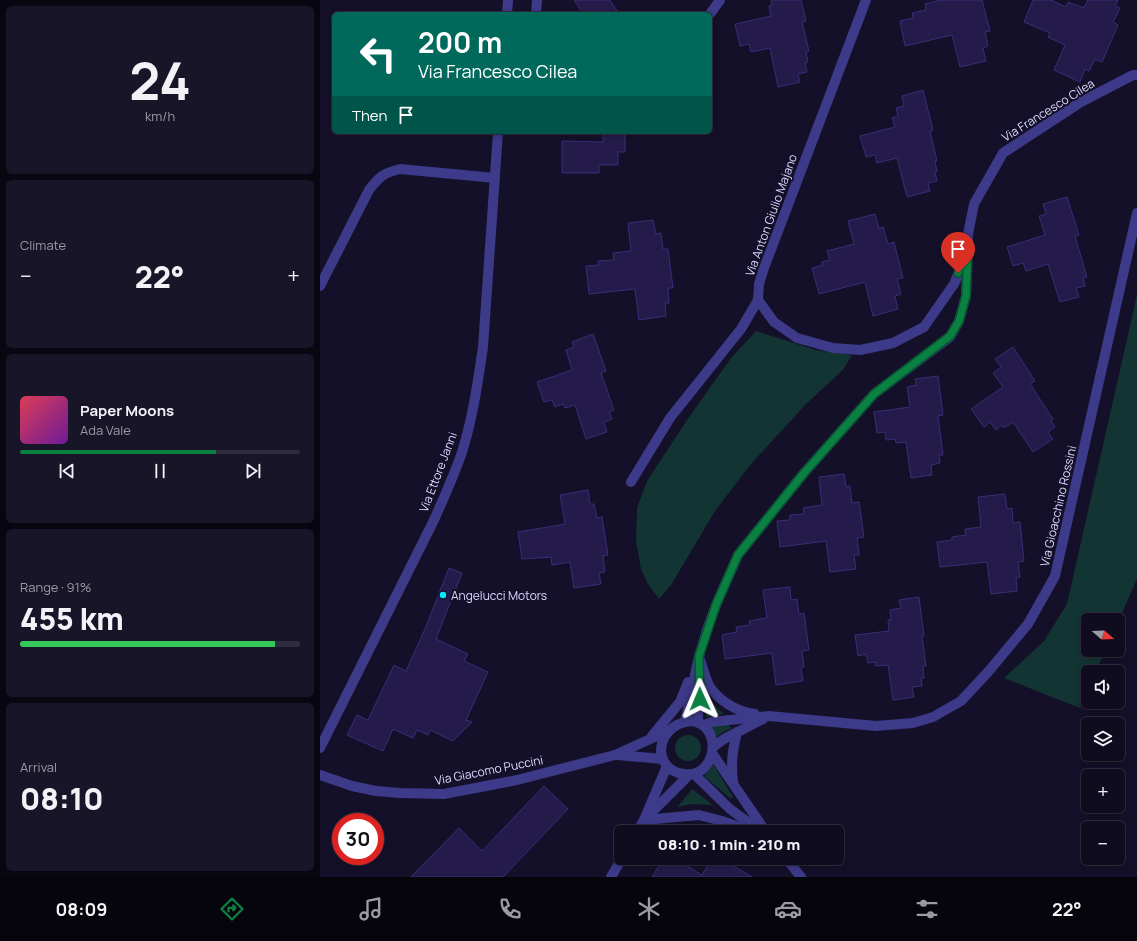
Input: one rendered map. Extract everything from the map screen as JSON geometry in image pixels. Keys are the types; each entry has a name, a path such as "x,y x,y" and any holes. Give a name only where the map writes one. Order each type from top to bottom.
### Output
{"street":[{"path":"507,12 508,0"},
{"path":"536,12 537,0"},
{"path":"711,12 720,0"},
{"name":"Via Anton Giulio Majano","path":"631,482 670,418 741,328 758,300 759,284 764,268 866,0"},
{"name":"Via Francesco Cilea","path":"648,740 680,702 699,656 716,605 738,555 804,473 874,394 950,336 959,321 966,296 968,234 974,204 1003,153 1081,102 1133,75 1137,75"},
{"name":"Via Ettore Janni","path":"320,748 434,520 454,473 470,425 483,347 498,134"},
{"path":"320,286 369,190 378,178 389,171 400,169 495,178"},
{"name":"Via Gioacchino Rossini","path":"701,723 769,716 876,726 913,723 933,717 961,701 988,672 1028,624 1055,576 1137,213"},
{"name":"Via Francesco Cilea","path":"758,300 774,322 797,338 833,348 860,350 892,343 924,327 954,284 968,251"},
{"path":"699,656 710,687 720,698 745,713 769,716"},
{"name":"Via Francesco Cilea","path":"685,722 699,656"},
{"name":"Via Francesco Cilea","path":"699,656 701,723"},
{"path":"644,820 692,774 703,769 707,765 713,750 724,739 769,716"},
{"path":"753,825 730,808 692,774 678,773 665,763 662,753 662,744 668,731 680,723 701,723 709,732 713,750 733,785 761,825"},
{"name":"Via Giacomo Puccini","path":"320,775 352,786 376,791 444,794 517,780 615,755 668,731"},
{"path":"733,785 731,764 737,732"},
{"name":"Via Giacomo Puccini","path":"615,755 665,763"},
{"path":"641,825 665,763"},
{"path":"644,820 699,815 733,825"},
{"path":"611,877 618,865"},
{"path":"792,865 801,877"}],"green space":[{"path":"1137,295 1137,579 1122,613 1081,613 1081,657 1102,657 1099,665 1081,665 1080,708 1004,678 1044,641 1067,604"},
{"path":"756,331 816,350 852,355 843,370 807,403 751,464 715,511 671,585 659,599 648,584 641,569 636,541 637,508 647,481 687,420 731,358"},
{"path":"703,690 713,704 724,714 706,717"},
{"path":"726,723 732,728 713,739 710,726"},
{"path":"688,735 697,739 701,748 697,757 688,761 679,757 675,748 679,739"},
{"path":"713,764 733,797 731,799 704,776"},
{"path":"692,789 713,805 692,804 677,807"}],"building":[{"path":"574,0 610,0 618,12 582,12"},
{"path":"771,0 801,0 806,21 802,22 809,51 806,52 808,62 805,63 807,72 798,74 800,82 778,87 770,48 751,52 749,44 740,46 735,24 771,16 769,6 772,5"},
{"path":"941,0 982,0 990,31 985,32 988,46 983,48 986,61 960,67 952,35 905,46 900,21 913,18 912,13 926,10 925,4"},
{"path":"1033,0 1051,0 1066,7 1068,2 1084,8 1088,0 1118,0 1115,6 1120,8 1113,22 1118,25 1102,62 1095,59 1089,71 1085,69 1080,82 1054,70 1065,45 1048,37 1050,33 1024,22"},
{"path":"923,90 933,130 930,131 937,161 935,161 937,171 935,172 937,181 928,183 930,191 907,197 897,158 877,163 875,155 866,157 860,136 895,127 892,118 898,116 896,108 904,106 902,96"},
{"path":"603,134 625,134 625,152 618,152 618,165 599,165 599,173 562,173 562,141 603,142"},
{"path":"1067,197 1079,235 1075,236 1087,277 1083,278 1085,286 1076,288 1079,297 1060,302 1048,264 1026,271 1023,263 1013,266 1007,247 1045,235 1039,216 1046,214 1043,204"},
{"path":"875,214 879,228 883,227 888,244 894,242 903,278 897,279 901,294 895,296 898,309 873,316 865,282 819,294 812,268 823,265 822,262 830,260 827,251 854,244 848,221"},
{"path":"653,220 656,234 661,233 663,249 668,249 673,288 668,288 669,303 665,303 666,316 639,320 635,289 589,294 586,266 599,265 598,261 614,260 613,253 631,251 628,223"},
{"path":"593,334 606,371 601,373 614,410 609,412 612,419 604,422 607,432 586,439 575,405 565,408 563,404 555,407 552,400 544,402 537,382 572,370 566,350 574,347 572,342"},
{"path":"1013,347 1035,381 1030,384 1053,419 1051,421 1055,427 1048,432 1053,439 1033,452 1013,422 1004,428 1002,425 996,430 990,422 984,427 971,409 1003,387 993,373 1001,367 995,359"},
{"path":"938,376 943,415 938,416 943,455 939,455 940,463 931,465 932,475 911,478 906,442 896,443 895,439 886,440 885,432 877,433 874,412 910,407 907,387 916,385 915,379"},
{"path":"844,474 846,487 850,486 852,503 859,502 864,537 857,538 859,555 854,555 856,569 830,572 826,541 780,547 777,521 790,520 790,515 804,514 803,508 822,505 819,477"},
{"path":"588,490 590,504 594,504 597,518 602,517 608,555 603,556 605,572 599,573 601,584 574,588 570,562 552,565 551,557 522,559 518,532 565,524 560,495"},
{"path":"1005,494 1007,509 1012,508 1013,523 1020,522 1024,561 1018,562 1020,577 1016,578 1017,591 991,594 987,562 940,567 937,542 952,540 952,537 966,535 965,529 981,527 978,497"},
{"path":"449,568 462,573 436,639 468,654 464,661 488,672 466,720 472,722 453,741 430,730 428,735 417,730 413,738 393,729 383,751 347,735 357,715 368,720 394,665 406,671 425,629"},
{"path":"790,587 791,600 797,599 799,614 804,613 809,650 802,651 804,667 801,668 803,681 776,685 772,653 725,659 722,635 737,632 736,627 750,625 749,621 767,618 763,590"},
{"path":"919,597 926,666 923,666 924,678 921,678 922,686 912,687 914,697 893,700 888,665 876,666 875,662 868,663 866,654 858,656 855,635 889,631 888,620 891,620 890,610 901,608 899,600"},
{"path":"544,786 568,809 503,877 411,877 459,828 482,851"},
{"path":"660,865 686,865 702,875 708,865 732,865 752,877 652,877"}],"place":[{"name":"Angelucci Motors","path":"443,595"}],"route":[{"path":"700,699 699,656 716,605 738,555 804,473 874,394 950,336 959,321 966,296 968,280 968,251 958,273"}]}
